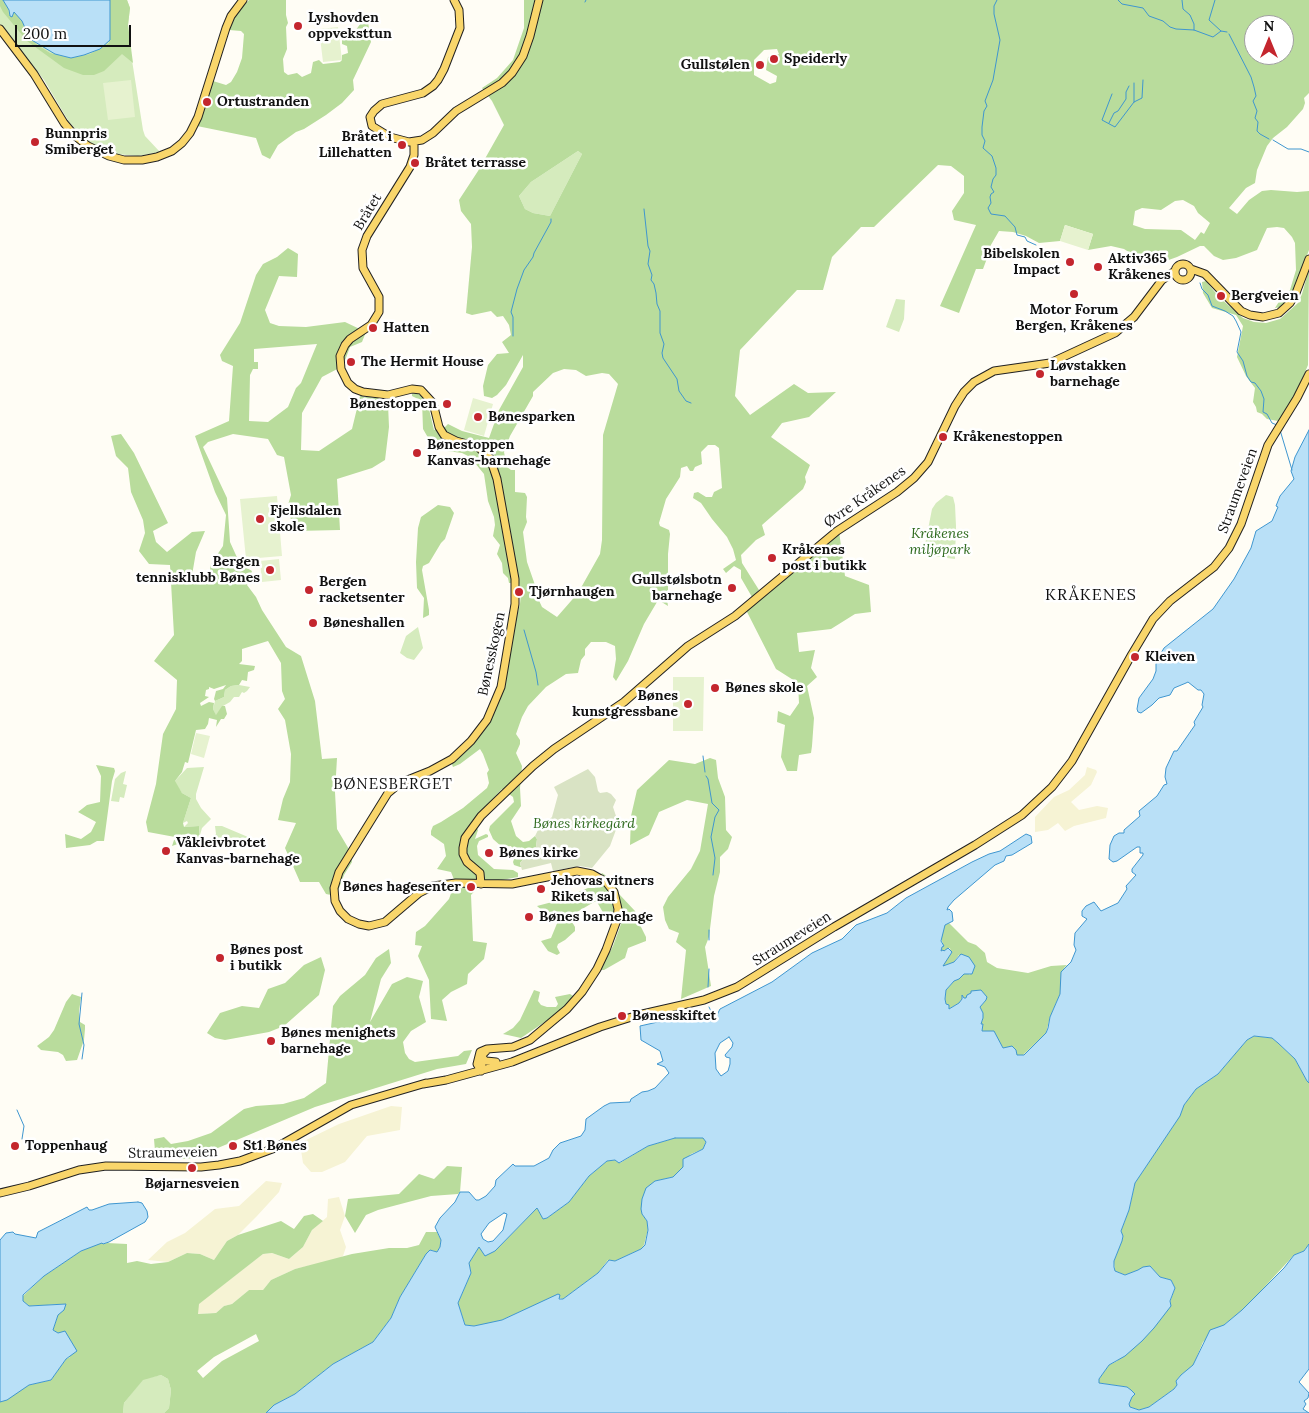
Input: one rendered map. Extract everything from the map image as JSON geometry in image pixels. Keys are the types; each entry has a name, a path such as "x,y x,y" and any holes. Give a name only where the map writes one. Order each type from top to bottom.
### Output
{"main road":[{"path":"0,29 34,74 64,123 75,136 88,146 109,156 124,160 142,160 172,151 190,133 201,109 226,28 231,16 243,0"},
{"path":"454,0 459,10 460,28 438,80 423,93 382,104 374,110 370,120 372,126 384,135 400,141 414,142 429,136 456,112 496,88 509,77 517,67 526,49 539,0"},
{"name":"Bråtet","path":"414,142 414,155 410,167 367,236 362,250 364,272 379,300 380,310 378,316 371,325 347,342 343,348 340,360 344,377 358,391 388,395 417,389"},
{"path":"1191,272 1203,273 1241,310 1250,315 1268,316 1283,310 1290,303 1296,293 1309,259"},
{"path":"1186,264 1191,272 1185,280 1180,279 1176,274 1177,266 1186,264"},
{"name":"Øvre Kråkenes","path":"478,884 474,868 467,862 463,854 465,838 481,816 520,777 548,753 624,702 688,646 735,616 837,531 897,492 914,478 928,462 955,406 964,392 974,382 994,371 1050,363 1115,333 1134,317 1158,285 1176,274"},
{"name":"Straumeveien","path":"481,1068 558,1040 573,1037 623,1020 704,1000 737,987 834,927 975,845 1026,811 1057,781 1080,748 1143,635 1157,615 1175,597 1209,572 1229,548 1241,524 1268,444 1297,398 1309,374"},
{"name":"Bønesskogen","path":"417,389 426,393 433,403 439,427 444,435 456,441 478,447 492,461 515,579 515,611 500,687 487,720 471,741 452,759 430,771 400,783 388,793 340,872 334,888 337,907 348,919 369,926 385,922 414,897 429,888 450,883 512,884 571,871 582,871 597,876 606,882 614,892 618,909 615,928 600,965 587,985 571,1004 525,1043 513,1047 488,1050"},
{"name":"Straumeveien","path":"0,1192 29,1186 79,1170 106,1166 201,1167 240,1161 275,1148 351,1105 481,1068 512,1062 560,1044 573,1037"},
{"path":"481,1068 482,1058 488,1050"},
{"path":"481,1068 478,1055 481,1051 488,1050"},
{"path":"482,1058 486,1061 496,1062"}],"shaded area":[{"path":"1087,767 1097,772 1091,785 1071,802 1079,810 1097,806 1108,808 1106,818 1074,826 1065,831 1058,823 1048,830 1035,832 1035,817 1054,797 1069,790 1085,775"},
{"path":"391,1106 402,1107 400,1130 367,1136 345,1162 322,1172 311,1172 303,1163 301,1150 304,1141 339,1124"},
{"path":"266,1181 282,1183 279,1192 238,1235 227,1241 214,1260 200,1254 187,1253 168,1262 148,1260 167,1242 185,1233 215,1209 239,1206"},
{"path":"339,1197 345,1216 340,1230 346,1247 343,1256 338,1259 295,1269 271,1280 263,1290 249,1290 232,1304 224,1306 216,1313 197,1314 198,1304 263,1254 272,1253 289,1259 303,1247 312,1230 327,1217 328,1199"}],"green space":[{"path":"0,0 127,0 130,8 128,25 131,54 143,130 145,136 160,152 138,156 116,154 98,148 83,138 69,122 44,80 0,24"},
{"path":"0,0 3,0 8,7 9,15 13,16 14,12 22,21 36,44 50,53 71,58 90,54 109,43 110,0 127,0 130,8 128,25 133,63 122,54 104,71 94,75 83,75 64,68 27,41 3,12"},
{"path":"249,0 286,0 288,23 286,27 287,49 283,59 284,72 288,75 297,73 302,77 311,73 313,62 319,60 323,64 340,62 342,55 348,53 347,46 342,44 342,39 353,34 363,20 368,22 371,42 353,80 354,90 342,103 326,115 278,145 270,159 262,155 256,138 197,126 213,81 226,85 231,82 237,72 242,58 244,34 241,31 229,30 229,27"},
{"path":"524,0 1309,0 1309,93 1304,98 1303,109 1267,146 1257,170 1255,183 1246,188 1229,208 1237,214 1249,200 1262,191 1309,191 1309,250 1293,293 1282,307 1275,308 1290,290 1296,270 1295,243 1284,228 1267,228 1257,250 1236,258 1223,260 1214,256 1204,246 1200,246 1163,262 1111,246 1088,250 1093,234 1065,225 1060,241 1039,243 1013,232 999,231 988,250 989,253 983,269 976,269 959,313 940,306 976,225 954,220 952,211 964,193 964,176 951,166 938,165 874,227 861,227 832,257 823,290 797,290 740,350 735,396 750,415 794,384 808,393 836,392 809,417 782,423 771,437 810,465 803,489 762,525 765,535 756,540 741,555 742,563 759,590 752,597 741,578 741,570 734,566 726,573 723,569 736,560 733,549 727,537 701,503 693,498 694,493 698,492 706,497 712,497 714,492 722,488 719,448 715,445 708,445 701,452 702,464 695,467 693,471 690,471 687,466 681,468 680,477 666,499 659,523 660,526 669,530 670,534 668,590 666,592 668,606 660,601 657,602 616,681 613,677 616,659 615,646 606,642 591,642 585,649 585,655 581,660 578,673 566,674 546,687 528,706 522,717 516,734 520,744 516,753 522,766 521,806 511,821 516,836 523,842 529,841 535,836 537,839 536,847 520,863 520,867 514,865 513,862 516,854 511,846 502,847 493,839 489,830 490,826 514,802 513,797 502,789 472,821 478,830 475,839 486,834 488,835 488,837 479,841 477,846 478,855 494,869 513,870 518,873 518,877 491,882 478,887 471,895 473,941 487,943 484,959 468,974 467,984 451,992 442,1000 447,1021 431,1019 429,980 418,956 422,946 415,945 416,932 425,926 449,899 455,882 451,872 437,869 446,856 444,844 431,835 431,831 433,826 463,808 487,788 489,783 487,773 489,770 480,749 460,764 453,767 451,762 493,712 520,604 521,593 519,583 509,583 508,578 503,573 502,563 497,554 500,545 493,536 494,517 488,501 484,474 470,457 462,453 447,451 430,441 423,429 422,401 412,396 412,394 417,393 424,398 428,405 434,430 445,427 448,424 462,431 489,438 499,410 523,367 523,355 506,385 497,395 492,398 484,396 483,386 488,365 497,354 509,353 502,342 511,335 509,325 503,316 497,317 491,311 472,315 466,313 472,247 471,224 461,211 459,200 504,125 492,101 482,88 497,78 513,60 524,28","holes":["777,49 779,54 768,57 766,70 777,76 776,82 770,84 754,75 754,60 764,50","578,151 582,154 550,216 533,213 525,209 519,196 531,182","1183,200 1194,206 1198,213 1210,223 1204,234 1201,232 1195,240 1181,230 1145,229 1133,225 1135,211 1142,208 1161,210 1175,201","564,369 576,370 586,376 602,373 609,374 618,384 603,435 602,540 600,554 578,593 557,617 542,607 535,592 535,585 527,562 523,532 527,522 527,497 525,493 515,492 515,470 507,467 504,452 510,436 533,396 533,392 553,373"]},
{"path":"338,27 342,60 323,62 319,29"},
{"path":"131,80 135,117 108,120 103,83"},
{"path":"578,151 582,154 550,216 533,213 525,209 519,196 531,182"},
{"path":"1065,225 1093,234 1088,250 1060,241"},
{"path":"288,248 298,254 297,277 279,276 265,310 270,323 279,326 306,327 345,322 366,332 362,342 350,347 343,366 322,377 302,413 301,450 319,451 352,429 360,396 379,398 388,404 389,427 385,460 372,468 337,479 340,530 295,531 287,508 291,495 284,457 277,455 268,439 233,434 208,442 203,447 227,498 230,542 240,564 252,571 247,585 286,647 301,656 315,701 322,759 337,758 335,792 337,829 350,851 352,862 344,875 336,896 326,894 319,882 300,882 285,848 296,823 278,820 283,799 290,782 291,754 285,720 278,709 285,699 282,691 281,663 268,641 242,649 242,661 239,664 255,666 254,670 248,672 247,681 242,680 239,685 231,686 225,690 224,697 215,701 216,691 223,689 226,685 214,689 209,687 206,690 205,696 209,697 200,703 201,706 209,702 214,703 213,709 216,715 222,706 225,706 227,714 216,727 217,720 209,718 205,729 196,730 188,763 185,762 182,772 175,781 182,793 191,798 183,823 184,827 199,826 200,839 198,843 189,840 172,846 175,837 148,832 146,822 156,784 163,734 176,709 177,680 154,661 174,635 170,565 149,564 139,551 145,533 143,520 131,492 128,468 116,456 111,436 121,434 134,453 168,523 153,531 156,542 167,552 192,532 205,531 196,552 191,581 208,581 211,564 223,546 226,515 215,492 195,436 229,421 233,366 222,361 220,355 240,323 256,275 263,264 277,257","holes":["317,344 301,383 296,388 288,407 268,422 249,421 250,375 253,369 258,369 258,362 254,362 254,349"]},
{"path":"1309,269 1308,365 1297,391 1278,421 1267,419 1257,412 1253,402 1255,388 1246,376 1237,357 1243,326 1236,315 1212,308 1203,293 1202,282 1206,281 1219,297 1243,318 1254,322 1266,323 1280,319 1298,303"},
{"path":"896,299 905,300 904,319 899,332 886,327"},
{"name":"Bønesparken","path":"473,398 493,404 484,436 464,430"},
{"name":"Kråkenes miljøpark","path":"946,495 953,497 955,505 955,559 923,555 932,509"},
{"path":"277,496 282,556 246,559 240,499"},
{"path":"438,505 450,507 454,513 445,539 429,563 423,566 429,615 423,618 424,598 417,588 418,528 421,517"},
{"path":"839,531 845,576 869,585 871,612 855,614 831,629 797,633 799,652 815,650 811,668 817,677 807,686 814,718 812,746 811,753 799,755 797,771 787,771 781,757 785,725 777,722 778,711 790,716 799,703 798,683 776,669 746,610"},
{"name":"Bergen tennisklubb Bønes","path":"279,559 281,580 262,582 260,561"},
{"path":"418,627 423,648 414,660 400,653 406,636"},
{"name":"Bønes kunstgressbane","path":"673,677 704,677 703,731 673,731"},
{"path":"231,686 250,687 244,693 242,692 239,697 234,697 223,706 216,716 213,709 215,701 224,697 225,690"},
{"path":"196,733 210,736 204,758 191,754"},
{"path":"710,758 716,760 718,778 725,797 726,830 732,837 728,849 720,857 720,872 714,896 709,937 705,947 711,986 681,999 686,950 676,942 679,933 669,929 663,907 668,897 691,869 700,851 708,804 687,800 659,812 649,835 630,845 631,816 637,790 669,760 695,764"},
{"path":"96,765 114,768 115,771 104,841 66,848 65,834 81,839 91,832 96,822 78,812 87,805 100,802 101,776"},
{"path":"204,767 196,799 211,819 202,828 200,835 199,826 184,827 188,823 187,821 183,823 191,798 182,793 174,782 187,768"},
{"name":"Bønes kirkegård","path":"588,769 595,777 598,791 611,794 616,800 613,807 617,819 617,827 610,846 592,868 579,866 553,871 551,863 522,870 520,863 536,847 537,839 535,836 538,830 552,817 558,795 554,787"},
{"path":"126,771 123,784 127,785 124,798 120,797 119,802 111,801 115,779"},
{"path":"215,826 222,826 248,837 247,843 241,847 211,846 209,841 216,834"},
{"path":"602,873 614,881 619,894 635,911 646,941 628,948 625,958 604,970 600,970 613,946 621,924 614,923 605,916 597,902 594,902 572,915 571,920 575,931 558,944 557,947 560,953 557,955 548,951 541,941 551,938 558,921 548,916 537,906 556,901 588,888 595,888 595,878 598,878"},
{"path":"949,923 968,942 976,945 985,953 987,962 997,968 1028,973 1051,966 1067,965 1064,968 1060,994 1050,1017 1046,1033 1023,1055 1017,1055 1003,1048 990,1031 982,1031 983,1014 980,1007 986,1000 980,990 971,993 949,1009 949,1005 946,1004 946,990 964,974 970,975 959,955 954,962 942,967 951,954 950,948 940,951 943,944 941,938 945,925"},
{"path":"389,949 391,963 381,979 370,1022 392,984 407,977 423,981 419,997 426,1022 411,1031 403,1042 405,1053 409,1059 415,1062 458,1056 464,1051 472,1050 466,1064 437,1069 315,1107 188,1159 168,1158 155,1151 154,1139 164,1137 171,1144 188,1141 211,1133 244,1109 283,1104 304,1098 326,1083 333,1006 340,996 365,975 376,958"},
{"path":"321,957 325,970 319,995 284,1026 269,1032 225,1040 215,1038 207,1033 220,1013 242,1006 259,1008 268,989 285,983 304,965"},
{"path":"534,990 540,992 538,1001 541,1005 547,1007 556,1007 558,1004 555,997 570,994 575,997 558,1013 521,1038 503,1034 513,1028 520,1020"},
{"path":"72,994 81,997 80,1022 85,1025 85,1029 84,1040 77,1060 66,1061 63,1055 58,1052 41,1050 37,1046 49,1037 54,1030 66,1002"},
{"path":"1254,1036 1272,1038 1278,1043 1295,1059 1309,1083 1309,1244 1304,1251 1294,1255 1246,1307 1203,1342 1193,1366 1176,1381 1177,1385 1174,1389 1149,1407 1139,1410 1130,1407 1129,1404 1135,1394 1127,1387 1099,1383 1099,1379 1109,1365 1117,1361 1171,1306 1170,1302 1175,1288 1171,1280 1160,1277 1150,1266 1125,1275 1115,1271 1114,1261 1123,1237 1121,1231 1129,1210 1135,1183 1196,1089 1218,1074 1247,1040"},
{"path":"675,1138 703,1138 706,1141 703,1149 691,1154 684,1162 683,1167 673,1177 655,1181 642,1214 647,1221 648,1229 644,1245 641,1249 615,1261 608,1260 598,1273 563,1299 559,1298 489,1324 465,1325 458,1303 471,1273 469,1263 479,1247 484,1253 495,1251 537,1208 543,1219 547,1218 569,1202 589,1176 607,1161 615,1160 620,1163 648,1146"},
{"path":"447,1166 462,1167 460,1192 458,1194 431,1196 378,1210 366,1215 355,1233 345,1216 348,1199 399,1194 419,1174 434,1179"},
{"path":"313,1214 323,1221 312,1230 303,1247 289,1259 272,1253 263,1254 199,1304 198,1314 216,1313 224,1306 232,1304 249,1290 263,1290 271,1280 295,1269 352,1254 419,1245 426,1232 437,1232 441,1240 440,1247 437,1252 431,1250 426,1254 400,1297 391,1318 373,1342 333,1364 295,1394 274,1405 266,1413 164,1413 169,1408 171,1390 168,1379 161,1375 143,1380 124,1403 123,1413 0,1413 0,1402 29,1385 51,1380 66,1359 70,1357 58,1333 53,1330 58,1315 66,1304 29,1306 23,1301 23,1296 44,1276 81,1251 102,1242 103,1244 127,1244 127,1263 137,1261 151,1264 168,1262 187,1253 200,1254 214,1260 227,1241 238,1235 281,1221 294,1229 304,1216","holes":["256,1334 259,1341 222,1361 203,1378 197,1371 214,1357"]},
{"path":"161,1375 168,1379 171,1390 169,1408 164,1413 123,1413 124,1403 143,1379"}],"water":[{"path":"3,0 110,0 110,40 100,49 84,55 71,58 55,54 30,39 22,21 14,12 12,17 10,16"},
{"path":"1309,430 1309,1083 1295,1059 1278,1043 1272,1038 1254,1036 1247,1040 1218,1074 1196,1089 1184,1105 1180,1116 1135,1183 1129,1210 1121,1231 1122,1241 1114,1261 1115,1271 1125,1275 1150,1266 1160,1277 1171,1280 1175,1288 1170,1301 1171,1306 1142,1341 1125,1356 1109,1365 1099,1379 1099,1383 1127,1387 1135,1394 1129,1404 1130,1407 1139,1410 1149,1407 1174,1389 1177,1385 1176,1381 1193,1365 1210,1330 1224,1325 1242,1310 1284,1268 1294,1255 1304,1251 1309,1244 1309,1369 1299,1382 1309,1393 1308,1398 1304,1401 1306,1404 1303,1409 1309,1413 266,1413 274,1405 295,1394 333,1364 373,1342 391,1318 400,1297 426,1254 430,1250 437,1252 440,1247 441,1240 435,1227 440,1218 455,1202 460,1192 469,1192 476,1200 479,1200 486,1196 495,1186 496,1180 513,1164 515,1166 534,1166 549,1158 553,1150 560,1143 581,1136 585,1130 586,1119 604,1106 610,1103 630,1102 631,1099 642,1092 655,1088 669,1073 665,1067 657,1064 663,1061 660,1051 641,1040 640,1026 680,1017 714,1021 720,1009 772,982 812,953 842,939 856,925 887,913 906,898 972,862 1000,851 1026,834 1031,836 1032,843 1012,855 1006,856 1004,861 995,865 948,907 947,910 949,909 952,912 953,921 945,925 941,941 944,946 941,951 948,948 952,952 943,966 954,962 961,954 969,957 975,966 972,974 964,974 946,990 945,999 949,1009 959,1003 962,995 966,998 971,991 981,990 987,997 980,1007 983,1013 982,1031 994,1031 1003,1048 1012,1046 1016,1050 1017,1055 1024,1055 1046,1033 1050,1017 1060,994 1061,972 1071,962 1076,950 1074,945 1075,933 1087,919 1082,916 1082,911 1086,906 1094,902 1101,911 1118,903 1127,889 1126,886 1136,875 1132,872 1132,869 1143,855 1143,853 1140,853 1140,847 1113,862 1109,859 1110,845 1114,836 1124,833 1124,830 1140,816 1139,811 1157,796 1164,785 1167,784 1165,777 1166,768 1174,751 1177,751 1195,725 1194,722 1203,707 1204,694 1188,682 1174,688 1170,695 1159,698 1141,713 1137,709 1139,698 1153,679 1156,671 1156,662 1164,648 1213,609 1234,579 1251,548 1256,531 1272,521 1280,496 1294,479 1291,471 1295,457","holes":["729,1037 733,1043 725,1055 730,1058 730,1064 728,1071 721,1076 716,1069 715,1053 720,1043","675,1138 703,1138 706,1142 703,1149 683,1159 683,1167 673,1177 655,1181 646,1188 641,1209 647,1221 648,1230 645,1245 641,1249 615,1261 609,1260 598,1273 563,1299 559,1299 560,1295 558,1294 502,1320 474,1326 465,1325 458,1303 471,1273 469,1263 479,1247 485,1256 495,1251 537,1208 543,1219 547,1218 569,1202 589,1176 607,1161 615,1160 619,1163 648,1146","504,1213 507,1214 503,1230 493,1241 488,1242 483,1239 481,1234 489,1223"]},
{"path":"142,1203 147,1211 148,1217 145,1222 109,1242 81,1251 44,1276 23,1295 23,1301 29,1306 66,1304 64,1310 58,1315 53,1330 58,1333 65,1331 77,1351 66,1359 51,1380 29,1385 7,1400 0,1402 0,1240 6,1233 13,1232 36,1238 38,1232 87,1207 89,1210 92,1210 109,1204"}],"waterway":[{"path":"997,0 994,6 994,14 1000,40 993,80 985,101 987,106 984,111 982,127 982,135 985,141 983,148 992,156 996,168 996,175 991,187 994,192 991,194 991,203 988,208 991,214 1005,216 1015,227 1017,235 1025,237 1027,241 1036,245"},
{"path":"1118,0 1122,4 1143,8 1149,16 1163,21 1176,29 1194,30 1213,37 1221,31 1227,32"},
{"path":"1182,0 1183,9 1190,15 1194,24 1194,30"},
{"path":"1215,0 1209,20 1221,31"},
{"path":"1229,34 1251,77 1254,87 1256,96 1253,101 1257,111 1255,118 1258,122 1257,131 1269,139"},
{"path":"1112,94 1102,120 1115,127 1134,102 1142,98 1143,80"},
{"path":"1134,83 1134,102"},
{"path":"1109,123 1114,113 1118,111 1126,99 1126,92 1129,86"},
{"path":"1273,140 1288,149 1301,149 1309,152"},
{"path":"644,209 650,251 648,264 660,311 660,333 664,344 663,358 677,379 679,391 686,401 691,403"},
{"path":"513,336 513,317 511,312 517,289 524,270 533,257 551,219"},
{"path":"1200,283 1202,289 1208,295 1212,306 1225,311 1233,316 1236,321 1241,332 1237,352 1243,361 1247,376 1261,391 1264,399 1263,412 1267,414 1272,423 1277,425"},
{"path":"1280,430 1292,470"},
{"path":"524,630 538,685"},
{"path":"703,756 705,772"},
{"path":"706,776 712,803 719,810 715,817 711,837 715,858 713,875"},
{"path":"709,930 709,940"},
{"path":"708,987 709,969"},
{"path":"82,993 79,1024 84,1045 82,1059"},
{"path":"709,1007 715,1019"},
{"path":"17,1110 24,1126 22,1139"}],"place":[{"name":"Lyshovden oppveksttun","path":"298,26"},
{"name":"Speiderly","path":"774,59"},
{"name":"Gullstølen","path":"760,65"},
{"name":"Ortustranden","path":"207,102"},
{"name":"Bunnpris Smiberget","path":"35,142"},
{"name":"Bråtet i Lillehatten","path":"402,145"},
{"name":"Bråtet terrasse","path":"415,163"},
{"name":"Bibelskolen Impact","path":"1070,262"},
{"name":"Aktiv365 Kråkenes","path":"1098,267"},
{"name":"Motor Forum Bergen, Kråkenes","path":"1074,294"},
{"name":"Bergveien","path":"1221,296"},
{"name":"Hatten","path":"373,328"},
{"name":"The Hermit House","path":"351,362"},
{"name":"Løvstakken barnehage","path":"1040,374"},
{"name":"Bønestoppen","path":"447,404"},
{"name":"Bønesparken","path":"478,417"},
{"name":"Kråkenestoppen","path":"943,437"},
{"name":"Bønestoppen Kanvas-barnehage","path":"417,453"},
{"name":"Fjellsdalen skole","path":"260,519"},
{"name":"Kråkenes post i butikk","path":"772,558"},
{"name":"Bergen tennisklubb Bønes","path":"270,570"},
{"name":"Gullstølsbotn barnehage","path":"732,588"},
{"name":"Bergen racketsenter","path":"309,590"},
{"name":"Tjørnhaugen","path":"519,592"},
{"name":"Bøneshallen","path":"313,623"},
{"name":"Kleiven","path":"1135,657"},
{"name":"Bønes skole","path":"715,688"},
{"name":"Bønes kunstgressbane","path":"688,704"},
{"name":"Våkleivbrotet Kanvas-barnehage","path":"166,851"},
{"name":"Bønes kirke","path":"489,853"},
{"name":"Bønes hagesenter","path":"471,887"},
{"name":"Jehovas vitners Rikets sal","path":"541,889"},
{"name":"Bønes barnehage","path":"529,917"},
{"name":"Bønes post i butikk","path":"220,958"},
{"name":"Bønesskiftet","path":"622,1016"},
{"name":"Bønes menighets barnehage","path":"271,1041"},
{"name":"Toppenhaug","path":"15,1146"},
{"name":"St1 Bønes","path":"233,1146"},
{"name":"Bøjarnesveien","path":"192,1168"}],"district":[{"name":"KRÅKENES","path":"1091,595"},
{"name":"BØNESBERGET","path":"393,785"}]}
